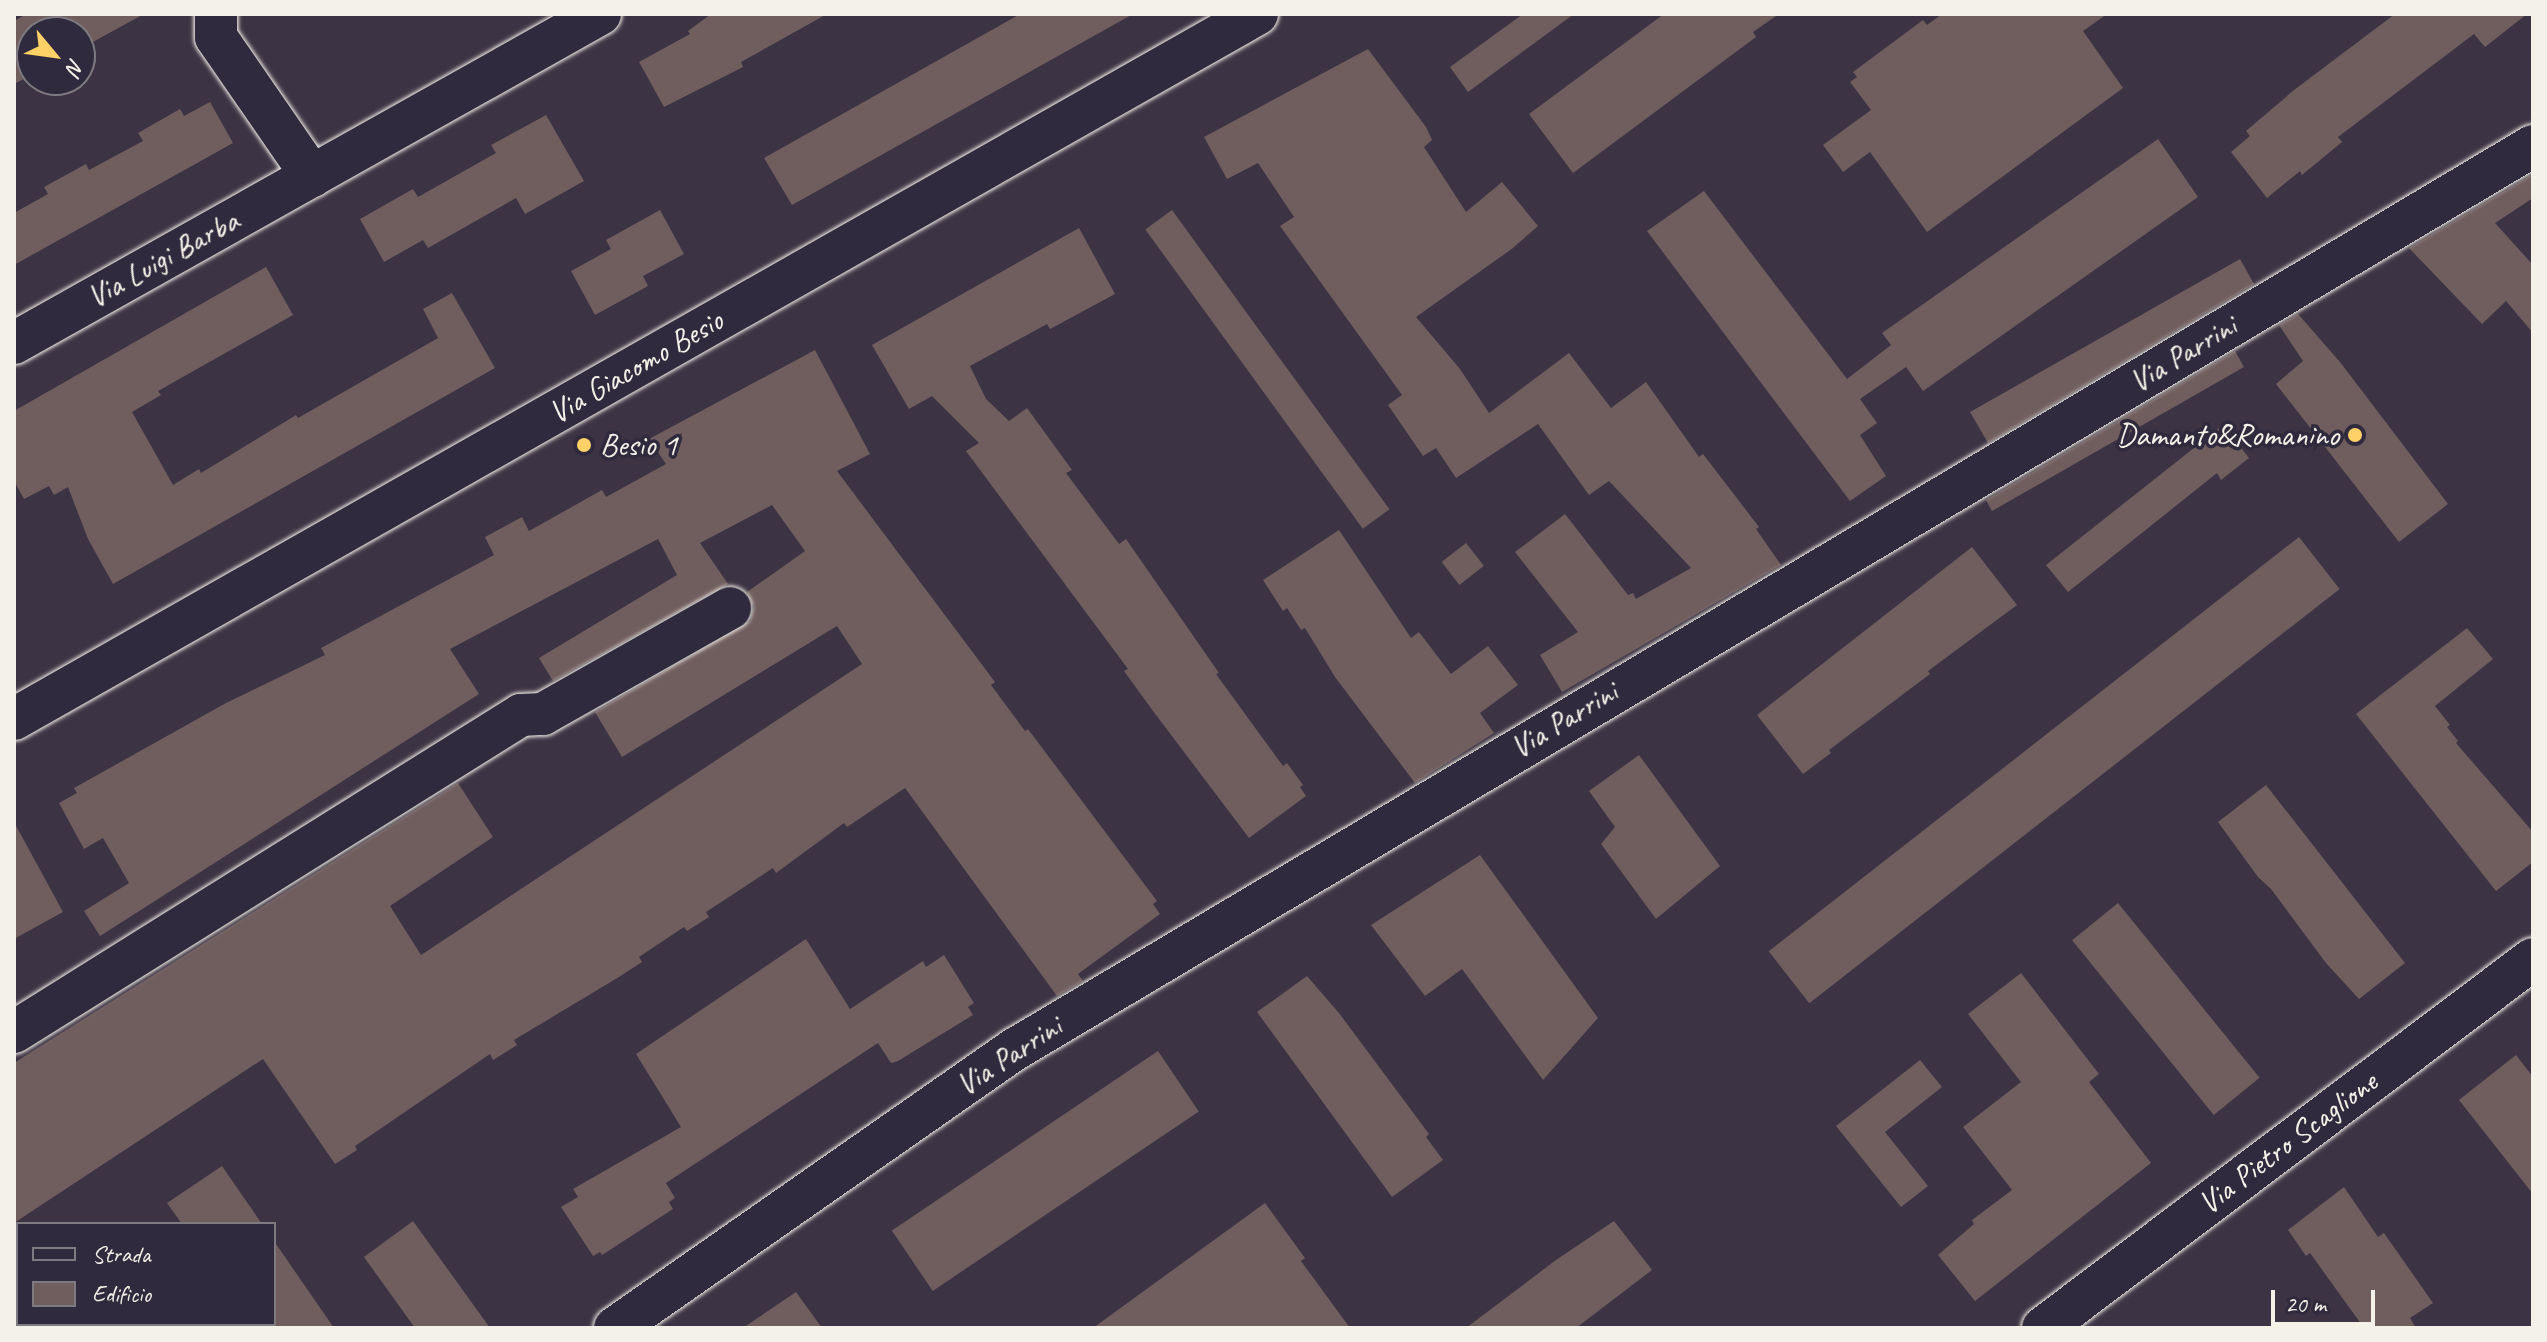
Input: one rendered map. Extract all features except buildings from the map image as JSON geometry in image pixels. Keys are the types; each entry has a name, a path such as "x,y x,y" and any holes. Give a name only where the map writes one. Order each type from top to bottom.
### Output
{"street":[{"path":"216,14 216,37 312,176"},
{"name":"Via Luigi Barba","path":"14,343 600,14"},
{"name":"Via Giacomo Besio","path":"14,719 1252,16"},
{"name":"Via Parrini","path":"615,1328 1017,1048 2533,146"},
{"path":"14,1032 521,715 543,714 730,608"},
{"name":"Via Pietro Scaglione","path":"2043,1328 2533,959"}],"place":[{"name":"Damanto&Romanino","path":"2355,435"},
{"name":"Besio 1","path":"584,445"}]}
